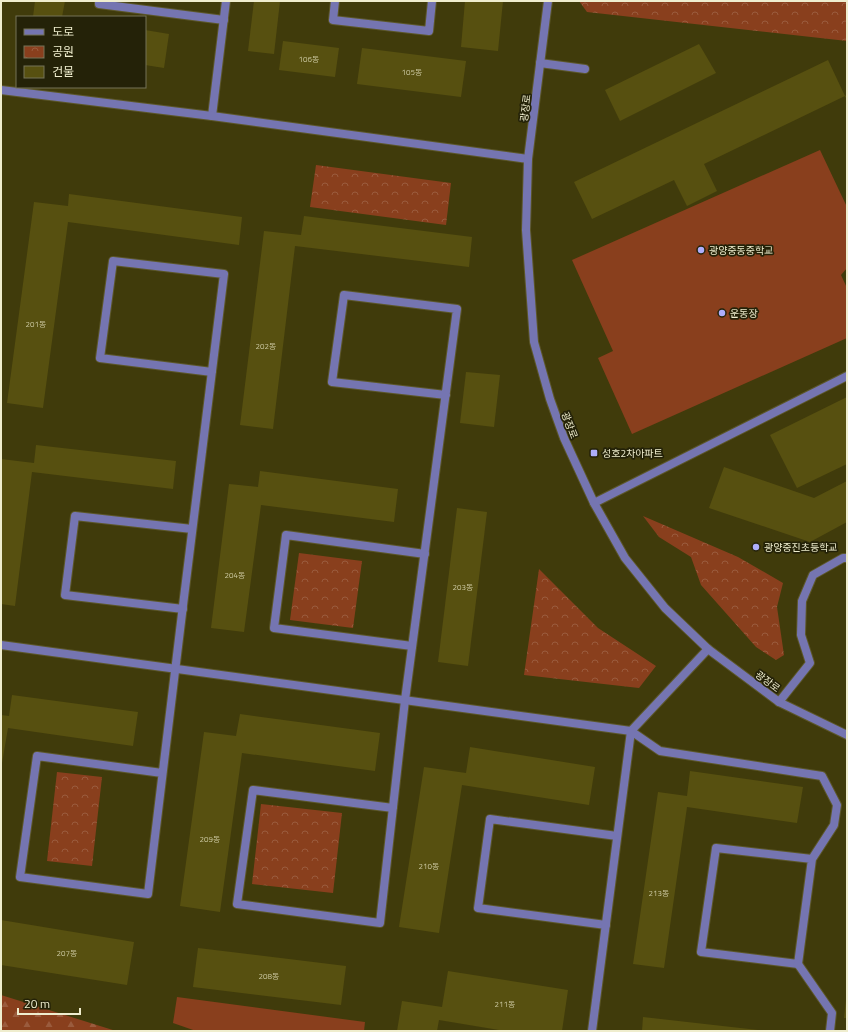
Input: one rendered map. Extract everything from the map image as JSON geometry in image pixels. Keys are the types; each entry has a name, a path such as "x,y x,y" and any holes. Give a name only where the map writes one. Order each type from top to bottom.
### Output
{"street":[{"path":"99,1 99,4 224,20"},
{"path":"212,116 226,1"},
{"path":"335,1 333,20 429,31 432,1"},
{"name":"광장로","path":"548,1 528,159 526,230 534,342 550,399 564,438 594,503 625,558 665,608 708,649 779,702 847,735"},
{"path":"540,62 585,69"},
{"path":"1,90 212,116 528,159"},
{"path":"162,773 37,756 20,877 148,894 162,773 183,609 224,274 113,261 100,358 212,372"},
{"path":"393,808 253,790 237,904 380,923 393,808 405,700 425,554 446,395 457,309 344,295 332,382 446,395"},
{"path":"594,503 847,376"},
{"path":"183,609 65,595 75,516 192,529"},
{"path":"412,646 274,628 286,535 425,554"},
{"path":"779,702 810,663 801,635 802,601 813,575 843,558 847,558"},
{"path":"1,645 631,731 660,751 822,776 837,805 834,826 812,859 798,964 832,1013 830,1031"},
{"path":"592,1031 631,731 708,649"},
{"path":"606,925 478,908 490,819 617,836"},
{"path":"798,964 701,952 716,848 812,859"}],"green space":[{"path":"579,1 847,1 847,41 587,12"},
{"name":"운동장","path":"820,150 847,207 847,268 841,275 847,288 847,338 632,434 598,358 613,351 572,260"},
{"path":"316,165 451,183 446,225 310,207"},
{"path":"643,516 738,557 783,583 777,607 784,655 776,660 756,647 701,585 691,557 659,537"},
{"path":"299,553 362,561 353,628 290,620"},
{"path":"539,569 598,628 656,666 639,688 524,675"},
{"path":"57,772 102,777 92,866 47,861"},
{"path":"261,804 342,813 333,893 252,884"},
{"path":"1,995 116,1031 1,1031"},
{"path":"177,997 365,1022 364,1031 196,1031 173,1023"}],"building":[{"path":"35,1 65,1 62,16 33,16"},
{"path":"254,1 280,1 274,54 248,51"},
{"path":"465,1 503,1 498,51 461,47"},
{"path":"146,30 169,34 164,68 146,65"},
{"path":"283,41 339,48 335,77 279,70"},
{"path":"699,44 716,73 620,121 605,90"},
{"path":"362,48 466,61 461,97 357,84"},
{"path":"828,60 845,96 704,164 717,191 687,206 674,180 592,219 574,182"},
{"path":"69,194 242,217 239,245 68,222 43,408 7,403 34,202 68,206"},
{"path":"304,216 472,237 469,267 295,246 273,429 240,425 264,231 301,235"},
{"path":"466,372 500,375 494,427 460,423"},
{"path":"847,397 847,464 797,488 770,435"},
{"path":"36,445 176,461 173,489 32,472 15,606 1,604 1,459 34,463"},
{"path":"724,467 814,498 847,481 847,522 810,542 709,508"},
{"path":"260,471 398,489 394,522 261,505 244,632 211,628 229,484 258,487"},
{"path":"457,508 487,512 468,666 438,662"},
{"path":"12,695 138,712 133,746 8,728 1,769 1,715 9,716"},
{"path":"240,714 380,733 375,771 242,753 220,912 180,906 204,732 236,736"},
{"path":"470,747 595,767 589,805 462,785 439,933 399,927 424,767 466,773"},
{"path":"690,771 803,787 797,823 687,807 664,968 633,964 658,792 687,796"},
{"path":"1,920 134,942 127,985 1,965"},
{"path":"198,948 346,966 341,1005 193,987"},
{"path":"448,971 568,990 562,1031 505,1031 439,1020 437,1031 397,1031 402,1001 442,1007"},
{"path":"846,1000 847,1018 844,1018"},
{"path":"643,1017 758,1030 758,1031 642,1031"}],"place":[{"name":"광양중동중학교","path":"701,250"},
{"name":"운동장","path":"722,313"},
{"name":"성호2차아파트","path":"594,453"},
{"name":"광양중진초등학교","path":"756,547"}]}
